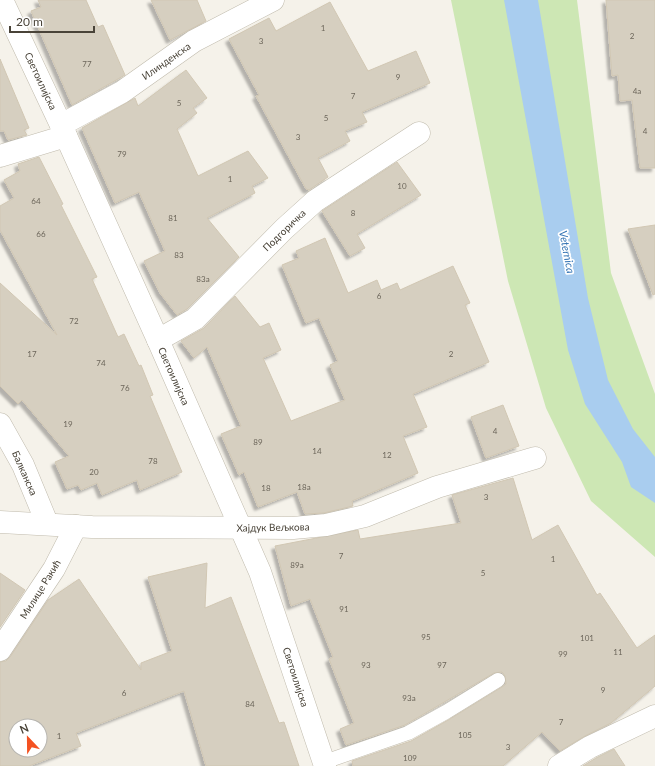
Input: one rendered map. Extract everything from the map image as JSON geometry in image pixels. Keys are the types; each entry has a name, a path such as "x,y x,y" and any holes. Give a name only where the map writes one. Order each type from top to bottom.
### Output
{"street":[{"name":"Светоилијска","path":"2,0 64,131 260,572 324,764"},
{"name":"Илинденска","path":"0,156 64,131 194,41 273,0"},
{"name":"Подгоричка","path":"158,340 195,319 284,229 315,201 419,134"},
{"name":"Балканска","path":"0,424 23,465 46,524"},
{"name":"Хајдук Вељкова","path":"0,522 76,526 241,528 326,525 365,516 437,487 535,458"},
{"name":"Милице Ракић","path":"0,650 54,569 76,526"},
{"path":"559,766 590,747 655,716"}],"lane":[{"name":"Светоилијска","path":"324,764 408,732 446,712 498,680"}],"green space":[{"path":"451,0 577,0 611,273 655,394 655,557 591,501 546,408 508,281"}],"water":[{"name":"Veternica","path":"504,0 538,0 588,298 608,380 633,429 655,457 655,503 631,487 622,462 585,404 568,350"}],"building":[{"path":"38,0 86,0 98,27 103,25 125,75 72,105 31,11 41,7"},
{"path":"151,0 197,0 206,21 170,40"},
{"path":"606,0 655,0 655,168 640,168 632,100 620,101 618,75 612,76"},
{"path":"330,2 368,71 416,51 430,83 362,112 367,122 345,131 350,141 318,158 328,177 309,190 306,189 256,96 259,95 229,39 269,18 276,31"},
{"path":"0,59 29,128 24,130 27,135 8,140 4,131 0,131"},
{"path":"186,70 207,98 193,108 197,113 177,129 198,176 248,151 268,178 252,186 255,193 207,218 239,257 187,309 177,315 160,293 144,261 165,251 139,192 115,203 82,128 135,98 138,106"},
{"path":"39,157 97,277 92,279 118,337 124,334 139,366 141,365 153,395 150,396 182,472 140,490 137,480 102,495 97,483 81,490 78,485 67,489 55,462 69,456 22,400 18,404 0,386 0,283 57,335 0,230 0,206 14,198 4,180 20,171 18,164"},
{"path":"397,162 421,195 357,234 365,248 350,256 322,211"},
{"path":"655,225 655,294 653,295 628,229"},
{"path":"325,238 348,293 377,280 381,290 397,283 400,290 453,266 470,303 465,305 489,362 413,394 427,427 403,436 418,473 352,501 353,506 324,513 305,514 297,492 258,507 244,472 239,475 221,434 241,426 207,347 194,358 181,341 204,328 235,296 260,327 269,323 281,350 263,358 291,421 345,400 330,365 338,361 319,318 306,323 282,265 299,258 296,251"},
{"path":"503,405 519,446 486,458 471,417"},
{"path":"513,478 532,540 558,525 597,595 600,593 637,648 655,635 655,686 611,723 560,751 542,732 503,766 353,766 352,761 411,741 450,719 506,684 505,676 502,672 494,673 405,725 346,745 340,729 354,723 329,659 333,657 310,599 291,606 275,546 358,530 360,539 461,523 452,495"},
{"path":"207,563 205,608 231,597 279,723 284,722 299,766 206,766 184,691 76,733 81,746 29,766 0,766 0,662 6,661 10,657 48,600 79,579 141,670 141,663 172,651 148,577"},
{"path":"0,573 25,590 0,627"},
{"path":"614,749 625,766 583,766 596,758"}]}
